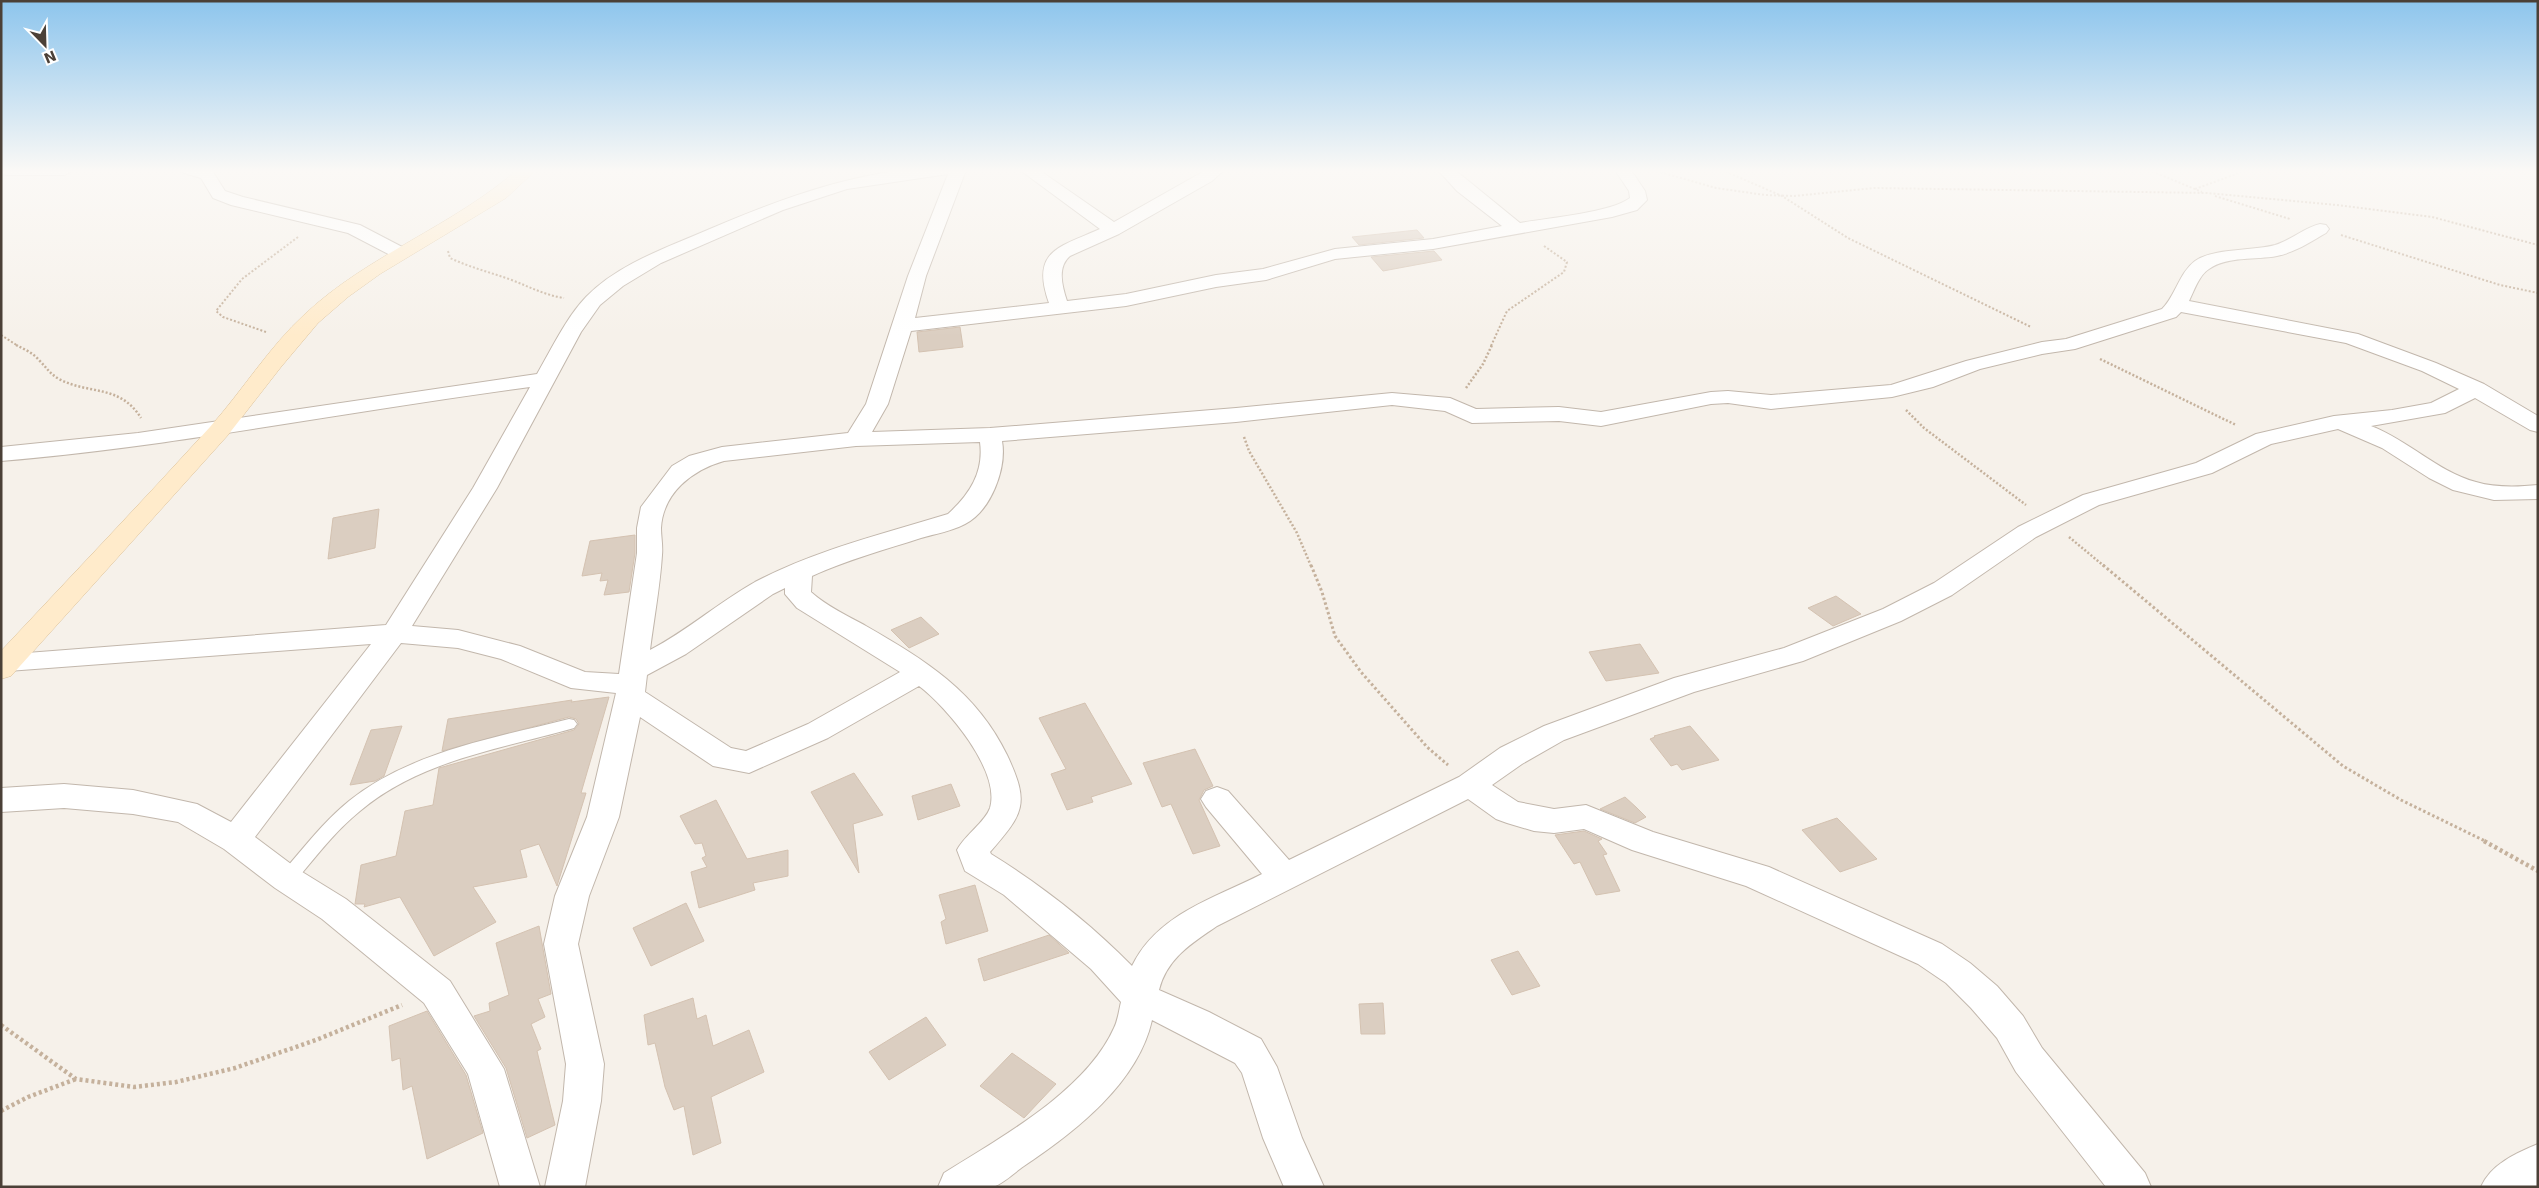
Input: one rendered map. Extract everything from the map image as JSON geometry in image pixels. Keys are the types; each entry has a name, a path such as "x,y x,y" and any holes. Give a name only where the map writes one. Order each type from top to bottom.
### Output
{"street":[{"path":"340,225 354,229 381,245 400,253"},
{"path":"235,840 394,632 425,587 485,488 571,332 593,301 616,282 655,259 734,225"},
{"path":"856,438 877,404 890,368 917,276 937,225"},
{"path":"1107,225 1113,230"},
{"path":"1060,307 1053,284 1052,270 1055,259 1064,252 1121,225"},
{"path":"1512,225 1515,228"},
{"path":"901,326 1020,314 1060,307 1126,300 1216,280 1266,274 1312,259 1335,254 1433,244 1532,225"},
{"path":"4,665 220,430 311,319 341,293 400,253 447,226"},
{"path":"565,1187 582,1101 585,1064 567,982 561,944 572,896 603,817 631,684 650,553 652,507 680,471 697,461 722,454 856,438 990,435 1236,415 1392,398 1450,405 1472,416 1559,414 1601,419 1711,398 1728,397 1771,402 1892,391 2001,358 2068,345 2169,313 2177,305 2194,273 2203,264 2226,257 2275,250 2293,245 2320,229"},
{"path":"2177,305 2351,338 2428,367 2476,390 2538,426"},
{"path":"1,454 56,450 220,430 388,400 546,379"},
{"path":"958,1187 1035,1137 1073,1108 1106,1072 1131,1033 1139,997 1150,966 1157,954 1176,936 1205,916 1470,785 1511,756 1554,733 1684,686 1794,655 1892,615 1943,589 2048,520 2091,500 2204,468 2264,439 2334,423 2392,417 2437,408 2476,390"},
{"path":"2334,423 2366,431 2385,439 2451,481 2487,491 2538,492"},
{"path":"631,684 676,648 764,588 799,572 877,542 957,519 972,507 988,476 992,459 990,435"},
{"path":"799,572 798,594 806,602 920,673 967,714 986,740 1002,778 1006,804 998,822 981,838 973,850 977,862 1016,886 1051,915 1103,959 1139,997 1196,1022 1248,1051 1258,1067 1283,1138 1304,1187"},
{"path":"4,665 394,632 458,639 510,652 581,681 631,684 678,730 724,758 749,762 818,731 876,696 920,673"},
{"path":"1470,785 1508,811 1534,819 1586,818 1643,841 1757,876 1930,954 1958,973 1984,997 2010,1027 2028,1060 2131,1187"},
{"path":"1,800 64,796 134,802 186,812 235,840 287,879 334,909 437,992 485,1069 520,1187"},
{"path":"1217,799 1284,878"},
{"path":"2501,1187 2538,1163"}],"lane":[{"path":"287,879 333,827 363,799 412,771 461,753 569,724"}],"path":[{"path":"293,339 246,326 223,317 216,311 224,296 242,280 316,225"},
{"path":"1828,225 1848,238 2068,345 2192,402 2264,439"},
{"path":"2464,225 2538,245"},
{"path":"447,226 445,244 450,258 508,278 543,296 593,301"},
{"path":"1450,405 1468,386 1483,364 1507,311 1564,272 1567,262 1515,228"},
{"path":"1,335 37,358 50,374 65,381 113,394 131,403 137,409 149,439"},
{"path":"1892,391 1924,428 2048,520 2343,766 2401,800 2488,843 2538,871"},
{"path":"1236,415 1249,451 1297,533 1322,592 1335,636 1361,672 1428,747 1470,785"},
{"path":"1,1025 76,1079 134,1087 176,1082 235,1068 316,1040 437,992"},
{"path":"1,1111 28,1097 76,1079"}],"building":[{"path":"1417,230 1424,238 1359,245 1352,237"},
{"path":"1434,251 1442,260 1383,271 1371,257"},
{"path":"960,327 963,347 919,352 917,332"},
{"path":"379,509 375,548 328,559 333,518"},
{"path":"635,535 635,553 629,592 604,595 608,580 600,581 602,573 582,576 590,541"},
{"path":"1836,596 1861,614 1833,626 1808,608"},
{"path":"921,617 939,634 909,648 891,630"},
{"path":"1640,644 1659,673 1606,681 1589,652"},
{"path":"609,697 581,793 586,793 557,886 539,844 520,850 527,877 473,887 496,922 434,956 400,897 364,907 365,904 355,904 361,865 396,856 405,811 433,805 439,768 574,730 579,724 576,719 569,717 442,751 448,719 572,700 571,702"},
{"path":"1085,703 1132,784 1091,797 1093,802 1067,810 1051,774 1066,769 1039,718"},
{"path":"402,726 384,776 375,781 350,785 371,730"},
{"path":"1690,726 1719,760 1682,770 1677,764 1671,766 1650,739 1654,736"},
{"path":"1195,749 1213,786 1204,790 1199,800 1220,846 1193,854 1171,804 1162,807 1143,763"},
{"path":"854,773 883,815 853,824 859,873 811,792"},
{"path":"951,784 960,806 918,820 912,796"},
{"path":"1625,797 1646,817 1635,823 1600,809"},
{"path":"716,800 747,859 788,850 788,876 753,883 755,890 699,908 691,872 707,867 702,858 706,856 702,843 695,844 680,816"},
{"path":"1837,818 1877,859 1840,872 1802,830"},
{"path":"1584,831 1602,839 1598,841 1607,854 1603,855 1620,891 1596,895 1580,862 1574,864 1555,835"},
{"path":"975,885 988,931 946,944 941,922 946,919 939,895"},
{"path":"686,903 704,941 651,966 633,928"},
{"path":"539,926 551,994 538,999 545,1017 531,1024 541,1049 537,1051 555,1125 527,1138 506,1068 474,1016 490,1011 489,1003 509,995 496,943"},
{"path":"1049,935 1069,953 984,981 978,959"},
{"path":"1518,951 1540,986 1512,995 1491,960"},
{"path":"693,998 697,1019 706,1015 713,1046 749,1030 764,1072 711,1097 721,1143 693,1155 684,1106 674,1110 665,1087 655,1043 648,1045 644,1015"},
{"path":"1383,1003 1385,1034 1361,1034 1359,1004"},
{"path":"427,1011 466,1075 483,1133 427,1159 412,1086 403,1090 400,1058 392,1061 389,1026"},
{"path":"926,1017 946,1045 889,1080 869,1052"},
{"path":"1012,1053 1056,1084 1024,1118 980,1086"}]}
